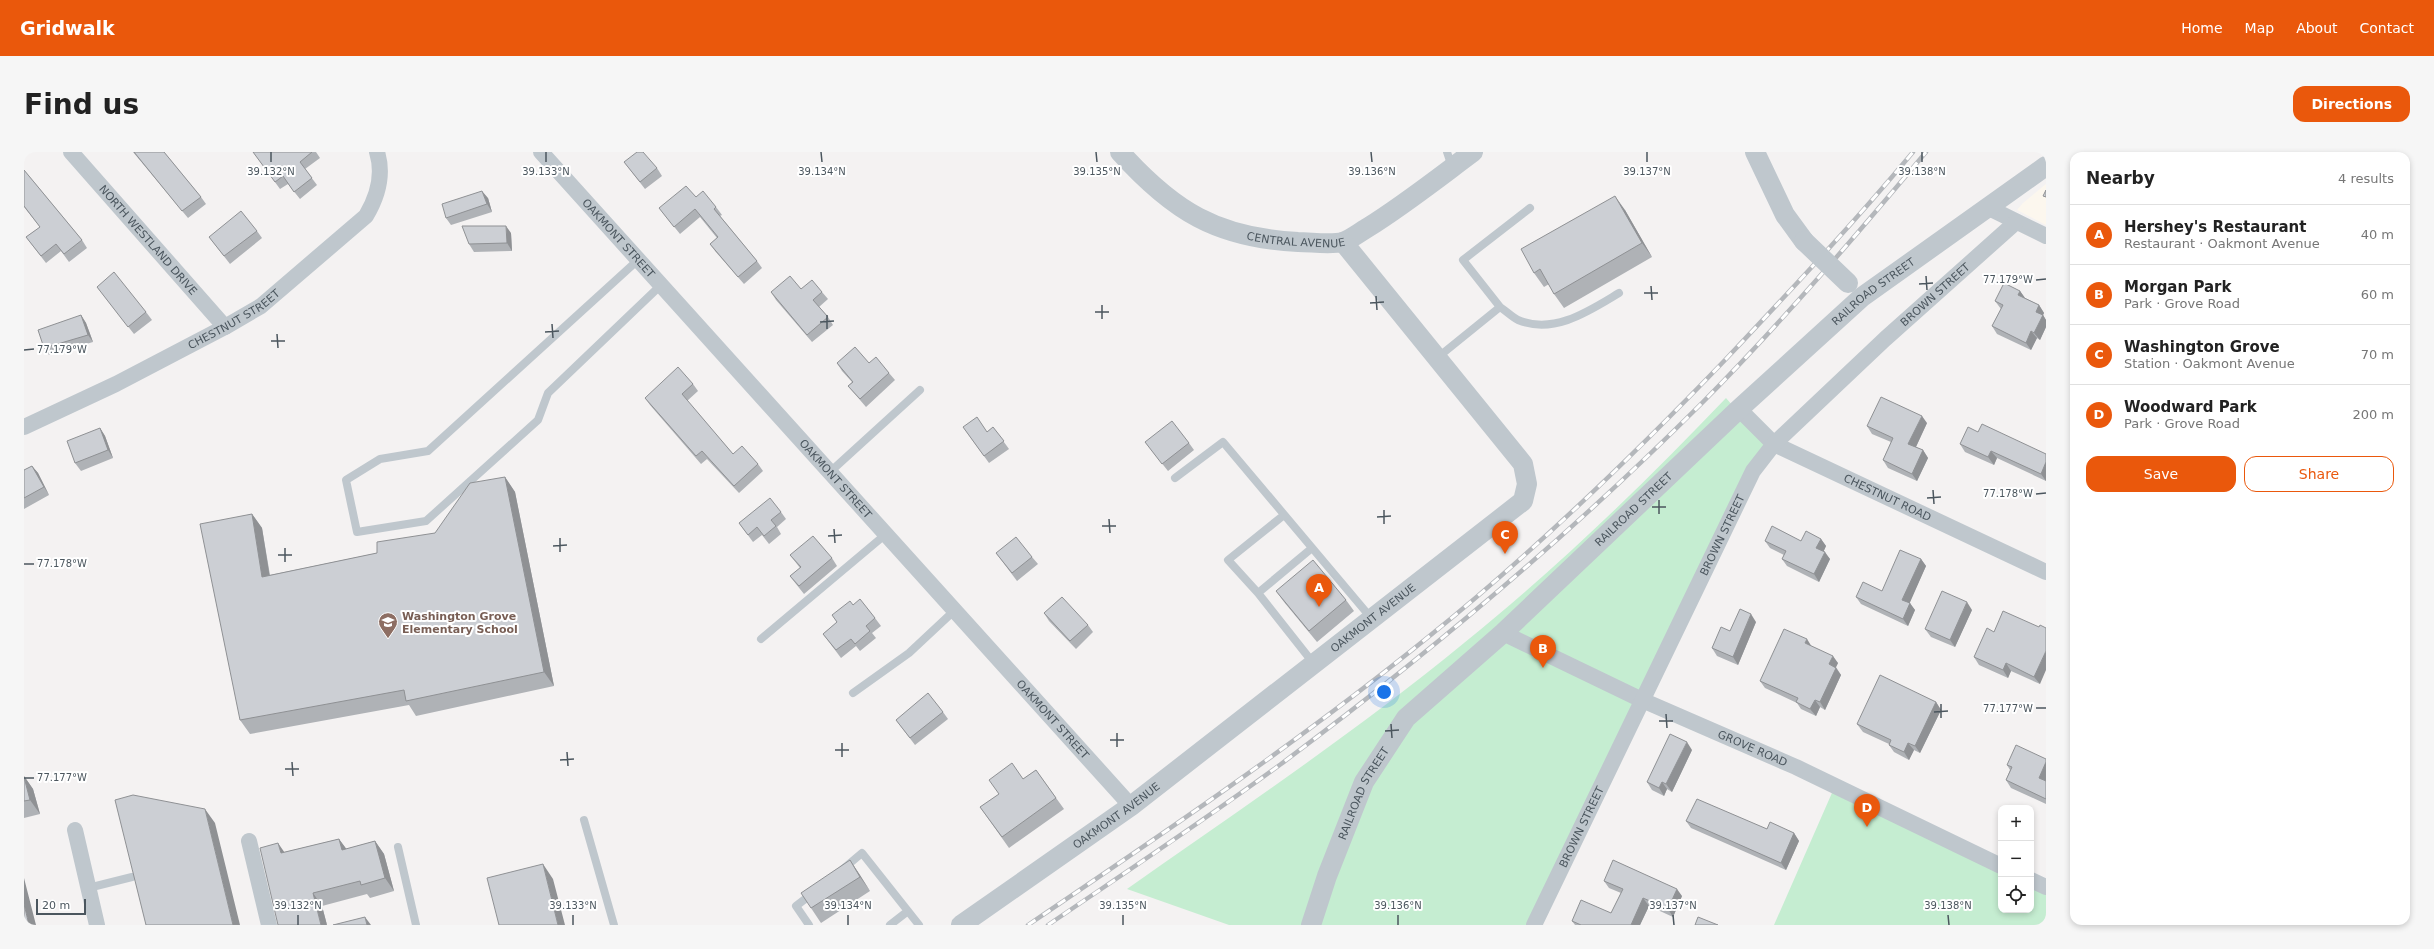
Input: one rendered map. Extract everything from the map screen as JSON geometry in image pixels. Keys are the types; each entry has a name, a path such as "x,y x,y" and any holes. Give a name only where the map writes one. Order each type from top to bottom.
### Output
{"street":[{"name":"NORTH WESTLAND DRIVE","path":"71,152 225,327"},
{"name":"CHESTNUT STREET","path":"24,427 116,384 225,327 261,306 366,216 375,201 379,186 380,170 377,152"},
{"name":"OAKMONT STREET","path":"541,152 1131,806"},
{"name":"CENTRAL AVENUE","path":"1120,152 1145,179 1185,211 1206,222 1264,240 1344,242 1393,212 1449,160 1473,152"},
{"path":"1754,153 1785,215 1804,241 1862,297"},
{"name":"RAILROAD STREET","path":"1311,925 1327,876 1364,782 1406,718 1503,633 1739,409 1862,297 2046,166"},
{"path":"1989,208 2046,236"},
{"name":"BROWN STREET","path":"1534,925 1753,471 1774,444 1885,339 2016,222"},
{"name":"OAKMONT AVENUE","path":"961,925 1131,806 1373,620 1523,501 1527,484 1523,464 1344,242"},
{"name":"CHESTNUT ROAD","path":"1739,409 1774,444 2046,572"},
{"name":"GROVE ROAD","path":"1503,633 1642,700 1796,767 1998,865"},
{"path":"74,830 97,925"},
{"path":"249,841 269,925"},
{"path":"2034,881 2046,887"}],"lane":[{"path":"1530,208 1463,260 1500,307 1517,320 1536,324 1553,324 1577,317 1619,293"},
{"path":"638,260 428,451 380,459 346,480 357,532 426,521 538,420 548,393 661,285"},
{"path":"1437,358 1500,307"},
{"path":"830,472 920,390"},
{"path":"1175,478 1222,442 1373,620"},
{"path":"1284,515 1228,560 1258,593 1315,664"},
{"path":"761,639 886,534"},
{"path":"1258,593 1312,548"},
{"path":"853,693 909,653 955,610"},
{"path":"584,820 614,925"},
{"path":"398,847 416,925"},
{"path":"838,873 862,853 918,925"},
{"path":"88,888 132,877"},
{"path":"808,925 796,906 820,887"},
{"path":"890,925 908,911"}],"shaded area":[{"path":"2046,184 2046,225 2017,210 2023,203"}],"green space":[{"path":"1726,398 1765,443 1530,925 1229,925 1127,889 1340,738 1423,676 1464,643 1533,585 1599,525 1664,462"},
{"path":"1835,786 1998,866 1998,913 2034,913 2034,883 2046,889 2046,925 1774,925"}],"building":[{"path":"134,152 164,152 201,197 182,211"},
{"path":"253,152 312,152 300,162 312,178 294,192 283,176 275,182"},
{"path":"637,152 643,152 657,168 640,182 624,162"},
{"path":"24,170 82,240 64,254 56,244 41,256 26,237 40,227 24,206"},
{"path":"686,186 696,197 703,191 716,207 714,209 757,261 738,277 710,244 718,237 695,209 674,227 659,208"},
{"path":"2046,190 2046,197 2043,196"},
{"path":"482,191 487,204 446,218 442,204"},
{"path":"1615,196 1642,243 1554,294 1540,269 1534,273 1521,249"},
{"path":"241,211 257,231 224,256 209,237"},
{"path":"462,226 506,226 507,243 469,244"},
{"path":"114,272 146,312 128,327 97,287"},
{"path":"790,276 801,289 812,280 822,292 813,300 828,317 807,335 771,292"},
{"path":"2004,283 2020,291 2018,295 2039,305 2036,312 2043,315 2034,333 2031,331 2026,343 1992,326 2003,305 1995,301"},
{"path":"81,315 88,335 44,348 38,330"},
{"path":"855,347 869,363 876,357 889,373 860,399 848,386 853,382 837,363"},
{"path":"678,367 693,384 682,394 733,454 742,446 758,464 734,486 702,451 696,456 645,398"},
{"path":"1881,397 1922,416 1908,444 1923,450 1912,474 1883,460 1893,438 1867,426"},
{"path":"977,417 987,432 993,427 1004,441 984,456 963,427"},
{"path":"1172,421 1189,443 1162,464 1145,442"},
{"path":"1982,424 2046,454 2046,462 2041,474 1991,451 1988,457 1960,444 1968,427 1978,432"},
{"path":"100,428 108,450 75,463 67,441"},
{"path":"32,466 44,487 24,498 24,470"},
{"name":"Washington Grove Elementary School","path":"505,477 544,672 406,701 404,690 240,720 200,524 252,514 262,577 377,553 377,542 435,533 470,483"},
{"path":"770,498 781,512 771,520 776,526 764,536 757,527 748,535 739,523"},
{"path":"1772,526 1801,541 1806,531 1821,539 1816,548 1825,552 1814,574 1782,559 1786,551 1765,541"},
{"path":"813,536 832,558 799,586 790,576 801,567 790,555"},
{"path":"1016,537 1032,557 1012,573 996,553"},
{"path":"1900,550 1921,559 1902,600 1910,603 1903,619 1856,597 1863,582 1882,591"},
{"path":"1313,560 1346,600 1309,631 1276,591"},
{"path":"1942,591 1967,602 1950,640 1925,629"},
{"path":"1062,597 1088,625 1070,641 1044,613"},
{"path":"860,599 875,618 866,626 870,631 855,644 851,639 836,650 823,634 837,622 832,615 850,601 853,605"},
{"path":"1740,609 1751,614 1733,657 1712,648 1721,627 1730,631"},
{"path":"2003,611 2039,627 2040,625 2046,628 2046,651 2034,677 2006,663 2003,670 1974,657 1987,628 1994,632"},
{"path":"1784,629 1807,639 1805,643 1833,656 1829,664 1836,668 1820,702 1815,700 1810,709 1796,702 1798,698 1760,681"},
{"path":"1880,675 1936,702 1915,746 1908,743 1904,752 1889,745 1891,740 1857,724"},
{"path":"928,693 943,712 910,738 896,720"},
{"path":"1670,734 1687,742 1666,784 1662,782 1659,788 1647,782"},
{"path":"2016,745 2046,759 2039,778 2046,781 2046,799 2006,780 2012,767 2007,765"},
{"path":"1012,763 1023,779 1036,770 1056,798 1002,837 980,807 999,794 989,780"},
{"path":"24,777 30,800 24,801"},
{"path":"133,795 205,809 233,925 146,925 115,800"},
{"path":"1697,799 1767,829 1770,822 1794,833 1781,863 1686,821"},
{"path":"339,839 342,850 375,841 385,878 361,885 360,881 313,893 321,925 278,925 260,848 278,843 281,853"},
{"path":"850,860 860,877 811,908 801,893"},
{"path":"1613,860 1677,889 1668,909 1643,898 1631,925 1581,925 1572,921 1581,900 1611,913 1623,889 1604,881"},
{"path":"543,864 558,925 499,925 487,878"},
{"path":"24,904 29,925 24,925"},
{"path":"365,917 367,925 333,925"},
{"path":"1698,917 1718,925 1695,925"}],"railway":[{"path":"1028,925 1181,821 1281,750 1379,676 1506,572 1618,468 1691,396 1821,257 1913,152"},
{"path":"1048,925 1194,826 1281,764 1445,636 1551,545 1653,451 1731,373 1817,280 1926,152"}],"place":[{"name":"Washington Grove","path":"1505,554"},
{"name":"Hershey's Restaurant","path":"1319,607"},
{"name":"Washington Grove Elementary School","path":"388,639"},
{"name":"Morgan Park","path":"1543,668"},
{"name":"Woodward Park","path":"1867,827"}]}
